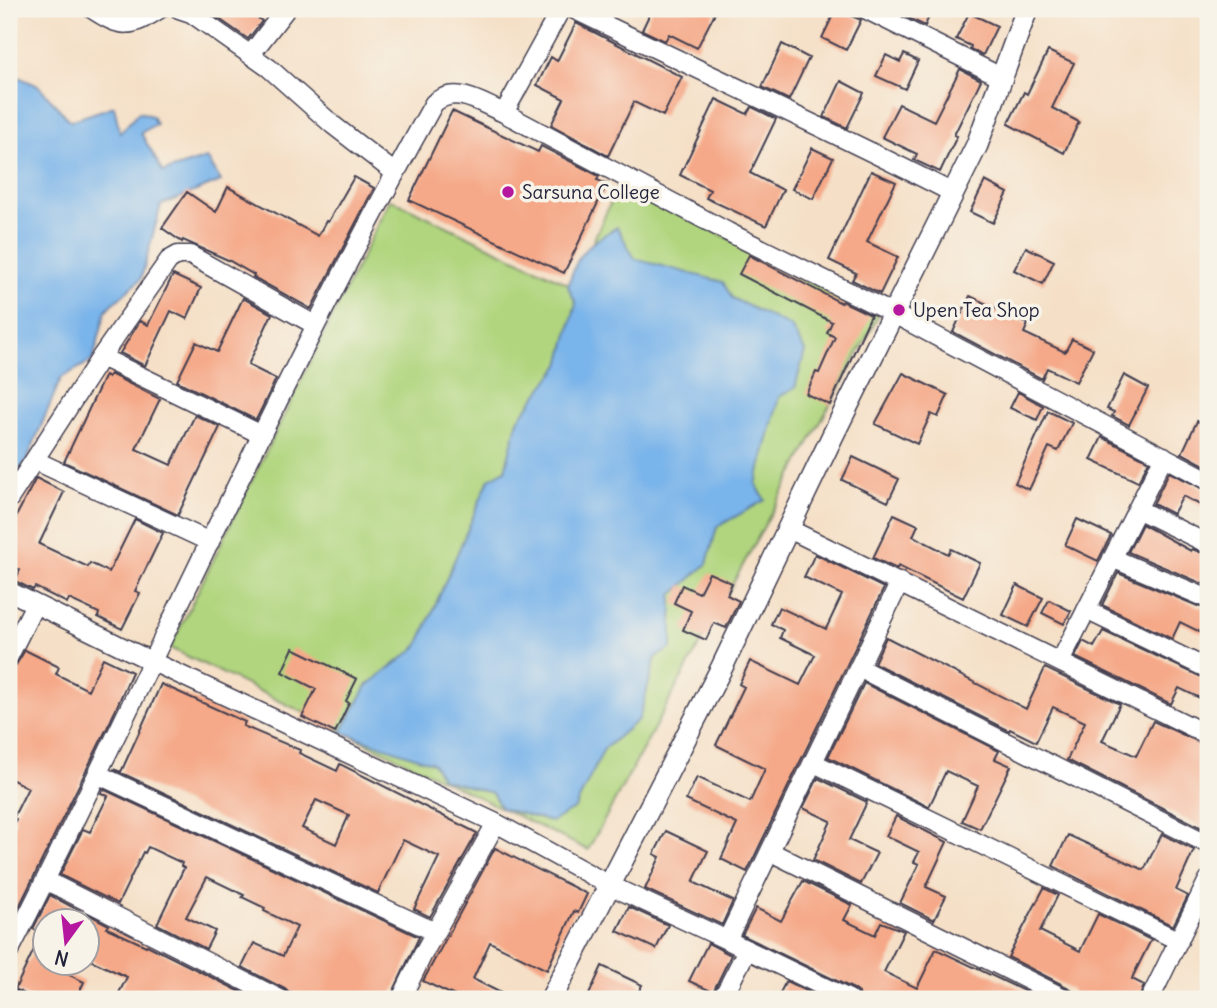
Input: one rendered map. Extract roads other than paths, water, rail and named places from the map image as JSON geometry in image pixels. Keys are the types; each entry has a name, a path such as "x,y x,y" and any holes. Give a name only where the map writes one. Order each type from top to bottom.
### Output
{"street":[{"path":"92,9 112,22 137,23 160,9"},
{"path":"179,9 191,13 251,54 299,92 333,125 395,173"},
{"path":"251,54 286,9"},
{"path":"504,113 561,9"},
{"path":"573,9 853,142 953,193"},
{"path":"865,9 1003,78"},
{"path":"551,999 722,667 977,145 1027,9"},
{"path":"9,952 153,662 315,325 434,103 444,95 458,93 504,113 727,232 894,314 1208,480"},
{"path":"9,499 101,357 169,260 178,255 190,255 315,325"},
{"path":"101,357 262,435"},
{"path":"1060,662 1164,456"},
{"path":"34,460 210,542"},
{"path":"1137,509 1208,544"},
{"path":"789,529 1208,735"},
{"path":"1112,558 1204,597"},
{"path":"727,940 900,582"},
{"path":"9,591 153,662 496,823 609,885 849,999"},
{"path":"9,656 35,604"},
{"path":"1086,610 1208,669"},
{"path":"859,668 1208,844"},
{"path":"814,763 1179,941"},
{"path":"97,774 435,932"},
{"path":"401,999 496,823"},
{"path":"771,852 1066,999"},
{"path":"45,880 280,999"},
{"path":"1150,999 1208,880"},
{"path":"722,999 747,950"}],"water":[{"path":"9,73 39,86 70,121 114,106 120,133 139,112 152,116 156,124 141,133 163,172 207,158 221,181 161,205 141,279 106,310 93,360 61,378 26,462 9,480"},
{"path":"617,227 635,259 723,282 732,298 791,327 805,351 795,388 779,397 756,484 765,500 717,527 707,564 672,595 672,648 656,657 639,719 604,749 575,808 551,822 501,808 492,793 442,779 433,763 341,732 367,686 418,646 489,479 505,470 518,420 560,365 576,303 568,287 575,265 590,245"}],"place":[{"name":"Sarsuna College","path":"508,192"},
{"name":"Upen Tea Shop","path":"899,310"}]}
